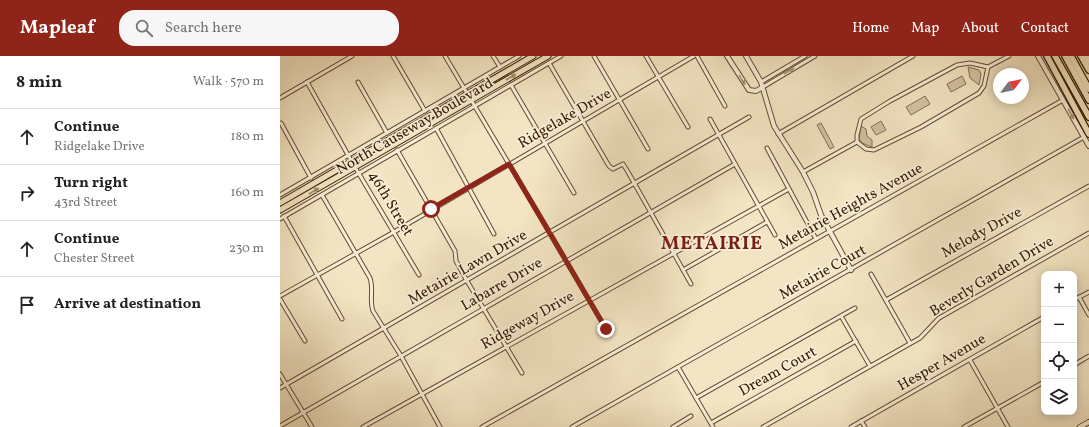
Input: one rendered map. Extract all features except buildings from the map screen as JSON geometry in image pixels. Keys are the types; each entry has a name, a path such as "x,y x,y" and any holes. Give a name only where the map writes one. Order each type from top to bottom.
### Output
{"highway":[{"name":"North Causeway Boulevard","path":"280,203 533,56"},
{"name":"North Causeway Boulevard","path":"280,210 548,56"},
{"path":"1047,56 1075,108 1089,130"},
{"path":"1055,56 1089,117"},
{"path":"1065,56 1089,100"},
{"path":"1071,56 1089,89"},
{"path":"1081,56 1089,70"},
{"path":"1086,56 1089,61"},
{"path":"1075,108 1086,136"}],"main road":[{"path":"1080,427 1089,422"}],"street":[{"path":"280,98 352,56"},
{"path":"393,56 425,111"},
{"path":"444,56 567,260 606,329"},
{"path":"493,56 500,67"},
{"name":"North Causeway Boulevard","path":"280,196 519,56"},
{"name":"North Causeway Boulevard","path":"280,219 561,56"},
{"path":"594,56 648,149"},
{"path":"646,56 688,127"},
{"path":"696,56 725,106"},
{"name":"Ridgelake Drive","path":"280,297 316,274 394,232 468,187 696,56"},
{"path":"727,56 749,90 756,91 815,56"},
{"path":"746,56 761,82 769,114 778,134 803,172 830,231 851,270"},
{"path":"761,82 799,58 805,56"},
{"path":"778,134 913,56"},
{"path":"857,142 861,119 890,101 957,65 970,63 988,67 1009,56"},
{"path":"1038,56 1063,100 1086,136 1089,146"},
{"path":"799,58 802,64"},
{"path":"548,64 609,166 614,168 623,164 691,284"},
{"path":"857,142 866,149 874,150 921,127 979,93 984,86 988,67"},
{"name":"46th Street","path":"307,82 352,162 419,275"},
{"path":"358,82 387,134"},
{"path":"511,85 574,193"},
{"name":"Metairie Heights Avenue","path":"482,427 1063,100"},
{"name":"Metairie Lawn Drive","path":"280,388 749,117"},
{"path":"710,119 775,235"},
{"path":"281,124 311,178"},
{"path":"436,128 494,234"},
{"name":"Metairie Court","path":"572,427 1086,136"},
{"path":"803,172 857,142"},
{"path":"767,148 816,239"},
{"path":"397,150 455,251 456,261 467,281 522,374"},
{"name":"Labarre Drive","path":"280,426 735,164"},
{"name":"Melody Drive","path":"886,300 1089,186"},
{"name":"Ridgeway Drive","path":"362,427 789,189"},
{"path":"322,195 372,283 372,307 440,427"},
{"path":"284,216 342,319"},
{"path":"683,270 767,222"},
{"name":"Beverly Garden Drive","path":"763,427 920,338 939,318 1089,233"},
{"path":"871,274 910,343"},
{"path":"1089,292 1079,297 1089,315"},
{"path":"280,297 305,341"},
{"path":"696,398 855,308"},
{"path":"841,316 870,366"},
{"name":"Hesper Avenue","path":"851,427 1041,319"},
{"name":"Dream Court","path":"711,422 856,341"},
{"path":"1077,363 1089,356"},
{"path":"970,360 1008,427"},
{"path":"678,367 714,427"},
{"path":"280,374 312,427"},
{"path":"964,427 1041,384"},
{"path":"673,427 692,416"},
{"path":"862,421 865,427"}],"shaded area":[{"path":"968,67 979,70 981,74 979,85 970,78"},
{"path":"962,76 966,84 951,92 947,84"},
{"path":"925,96 930,104 911,115 906,107"},
{"path":"881,121 886,130 876,135 871,127"},
{"path":"821,123 834,147 830,149 817,125"},
{"path":"861,126 866,129 867,136 872,140 872,147 862,143 859,139"}],"district":[{"name":"METAIRIE","path":"712,244"}],"route":[{"path":"431,209 509,164 590,299 606,329"}]}
